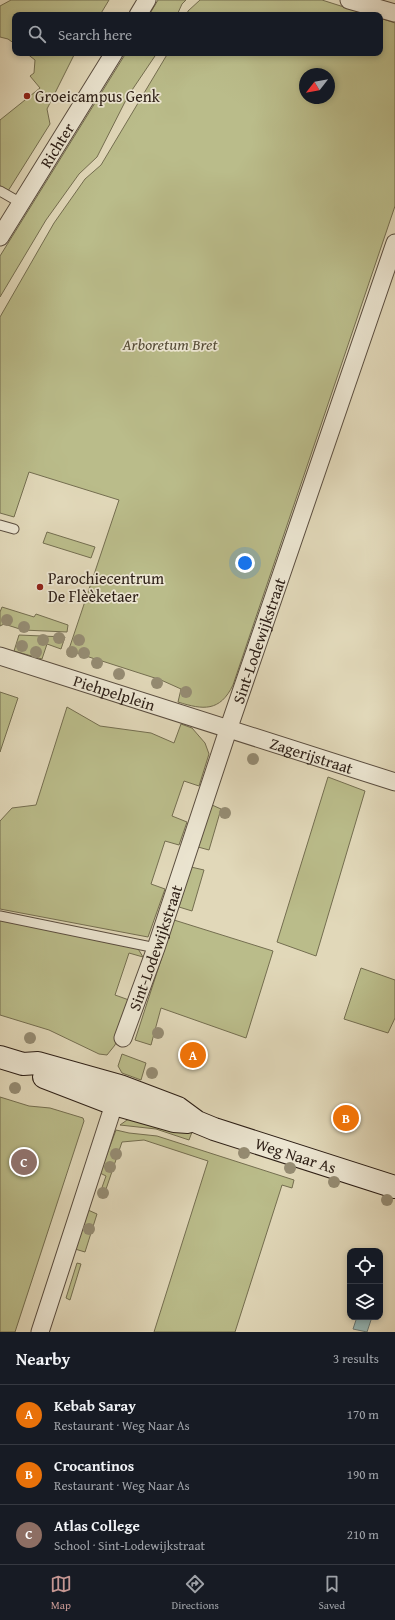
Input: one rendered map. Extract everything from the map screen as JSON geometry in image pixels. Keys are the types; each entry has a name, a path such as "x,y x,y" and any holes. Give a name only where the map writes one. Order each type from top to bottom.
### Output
{"main road":[{"name":"Weg Naar As","path":"0,1056 23,1064 38,1063 117,1095 178,1108 197,1122 395,1188"}],"street":[{"path":"140,12 147,0"},
{"path":"349,0 395,14"},
{"name":"Richter","path":"0,237 112,56"},
{"name":"Sint-Lodewijkstraat","path":"123,1038 156,948 228,730 395,243"},
{"name":"Piehpelplein","path":"0,656 228,730"},
{"name":"Zagerijstraat","path":"228,730 395,782"},
{"path":"40,1332 117,1095"}],"lane":[{"path":"0,191 21,203"},
{"path":"0,525 14,529"},
{"path":"0,916 156,948"}],"green space":[{"path":"11,0 109,0 102,12 12,12 12,42 0,37 0,6"},
{"path":"158,0 186,0 182,4 178,12 151,12"},
{"path":"200,0 322,0 360,12 188,12"},
{"name":"Arboretum Bret","path":"383,19 395,23 395,206 233,685 228,694 222,700 210,707 195,707 178,702 181,689 161,680 102,661 99,668 93,666 95,659 74,652 72,656 67,655 119,500 29,472 14,517 0,513 0,317 54,223 85,179 101,165 166,56 383,56"},
{"path":"30,56 74,56 47,109 50,124 8,191 0,186 0,120 40,88 30,76 34,73 35,60"},
{"path":"124,56 155,56 128,96 97,157 79,174 46,220 0,297 0,256"},
{"path":"47,532 95,547 91,558 43,543"},
{"path":"2,607 34,617 36,614 68,625 67,632 23,630 4,624 0,626 0,612"},
{"path":"19,635 65,637 61,649 47,644 42,659 14,651"},
{"path":"0,692 18,698 0,752"},
{"path":"67,707 100,726 151,733 174,743 181,724 192,728 205,743 209,754 199,786 184,781 172,816 187,822 179,845 165,841 151,884 165,889 148,937 0,909 0,821 12,808 36,805"},
{"path":"328,777 365,791 316,956 277,942"},
{"path":"212,805 221,809 209,850 198,847"},
{"path":"191,867 204,870 192,911 179,907"},
{"path":"0,920 137,947 143,957 129,953 115,995 129,1000 115,1045 107,1055 99,1054 49,1030 0,1015"},
{"path":"174,920 273,951 246,1038 161,1008 151,1045 135,1040"},
{"path":"361,968 395,980 395,1018 388,1033 344,1019"},
{"path":"122,1054 146,1063 141,1080 122,1073 118,1066"},
{"path":"0,1097 29,1106 50,1108 83,1118 84,1121 15,1332 0,1332"},
{"path":"134,1117 192,1132 189,1140 156,1129 120,1125"},
{"path":"116,1130 157,1136 294,1180 292,1188 282,1185 235,1332 154,1332 208,1161 144,1140 122,1142 103,1198 99,1196 106,1176 100,1173"},
{"path":"88,1210 97,1214 85,1252 75,1249"},
{"path":"77,1263 81,1264 70,1300 66,1298"}],"water":[{"path":"356,1320 371,1320 367,1332 353,1329"}],"place":[{"name":"Groeicampus Genk","path":"27,96"},
{"name":"Parochiecentrum De Flèèketaer","path":"40,587"},
{"name":"Kebab Saray","path":"193,1055"},
{"name":"Crocantinos","path":"346,1118"},
{"name":"Atlas College","path":"24,1162"}]}
